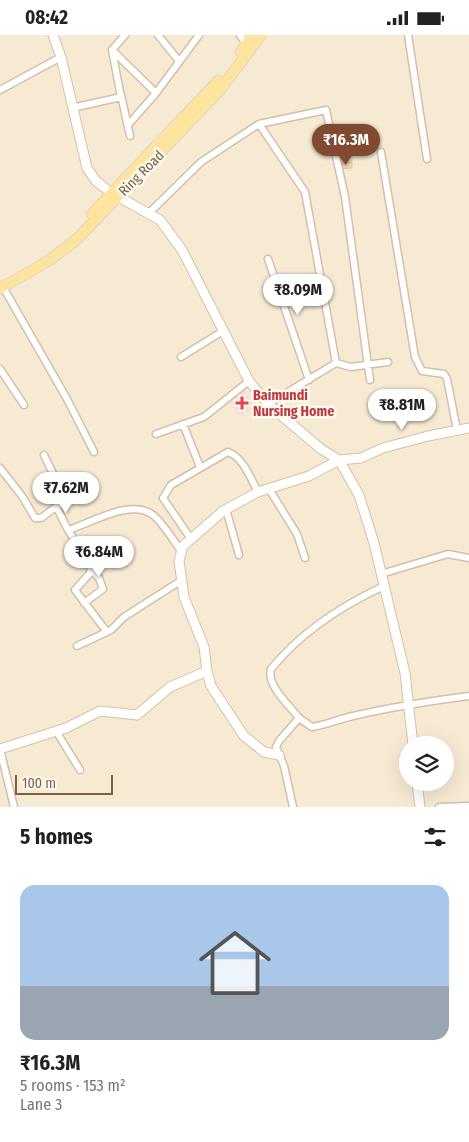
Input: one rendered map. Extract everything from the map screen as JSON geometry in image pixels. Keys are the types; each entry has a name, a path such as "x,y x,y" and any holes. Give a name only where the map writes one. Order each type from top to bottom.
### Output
{"main road":[{"path":"53,35 62,57 87,168 96,181 114,194 160,220 182,250 248,381 268,404 321,449 339,460 359,495 384,585 405,673 412,736"},
{"name":"Ring Road","path":"1,286 36,270 62,252 114,194 220,90 261,35"},
{"path":"114,194 215,86 249,40"},
{"path":"279,755 264,752 244,736 211,686 204,647 184,597 179,561 183,546 226,509 258,492 309,476 339,460 361,458 383,449 469,428"},
{"path":"0,749 56,731 100,711 137,715 170,687 207,671"},
{"path":"419,791 420,807"}],"street":[{"path":"112,50 125,35"},
{"path":"158,35 179,61"},
{"path":"128,125 156,93 199,35"},
{"path":"240,35 249,40"},
{"path":"408,35 427,159"},
{"path":"112,50 156,93"},
{"path":"72,108 121,97 112,50"},
{"path":"112,50 130,136"},
{"path":"0,90 62,57"},
{"path":"149,213 201,162 259,124 326,110 346,197 370,379"},
{"path":"259,124 305,192 336,363"},
{"path":"381,152 415,357 422,371 438,372 444,374 447,379 457,430"},
{"path":"268,259 309,380"},
{"path":"1,286 67,399 94,452"},
{"path":"181,357 223,331"},
{"path":"268,404 336,363 351,367 388,362"},
{"path":"0,369 24,405"},
{"path":"156,434 204,417 248,381"},
{"path":"183,424 200,467"},
{"path":"191,539 163,498 171,485 221,454 228,452 233,454 244,465 258,492"},
{"path":"0,468 22,496 35,519 41,518 64,501 64,496 44,455"},
{"path":"269,489 297,534 306,558"},
{"path":"57,508 91,570 99,578 103,589 84,603"},
{"path":"68,530 132,508 145,509 155,516 182,551"},
{"path":"226,509 239,555"},
{"path":"381,574 448,554 469,558"},
{"path":"91,570 75,590 107,632"},
{"path":"77,646 107,632 124,617 182,580"},
{"path":"384,585 318,623 284,653 271,669 271,680 275,687 299,718 312,727 322,726 334,720 408,704 469,696"},
{"path":"293,807 286,773 276,747 278,741 299,718"},
{"path":"56,731 80,770"},
{"path":"0,749 14,807"},
{"path":"439,807 469,806"}],"shaded area":[{"path":"0,35 469,35 469,807 0,807"},
{"name":"Baimundi Nursing Home","path":"243,389 255,406 240,416 229,401"}],"building":[{"path":"352,162 352,168 339,169 339,164"}],"place":[{"name":"Baimundi Nursing Home","path":"242,403"}]}
